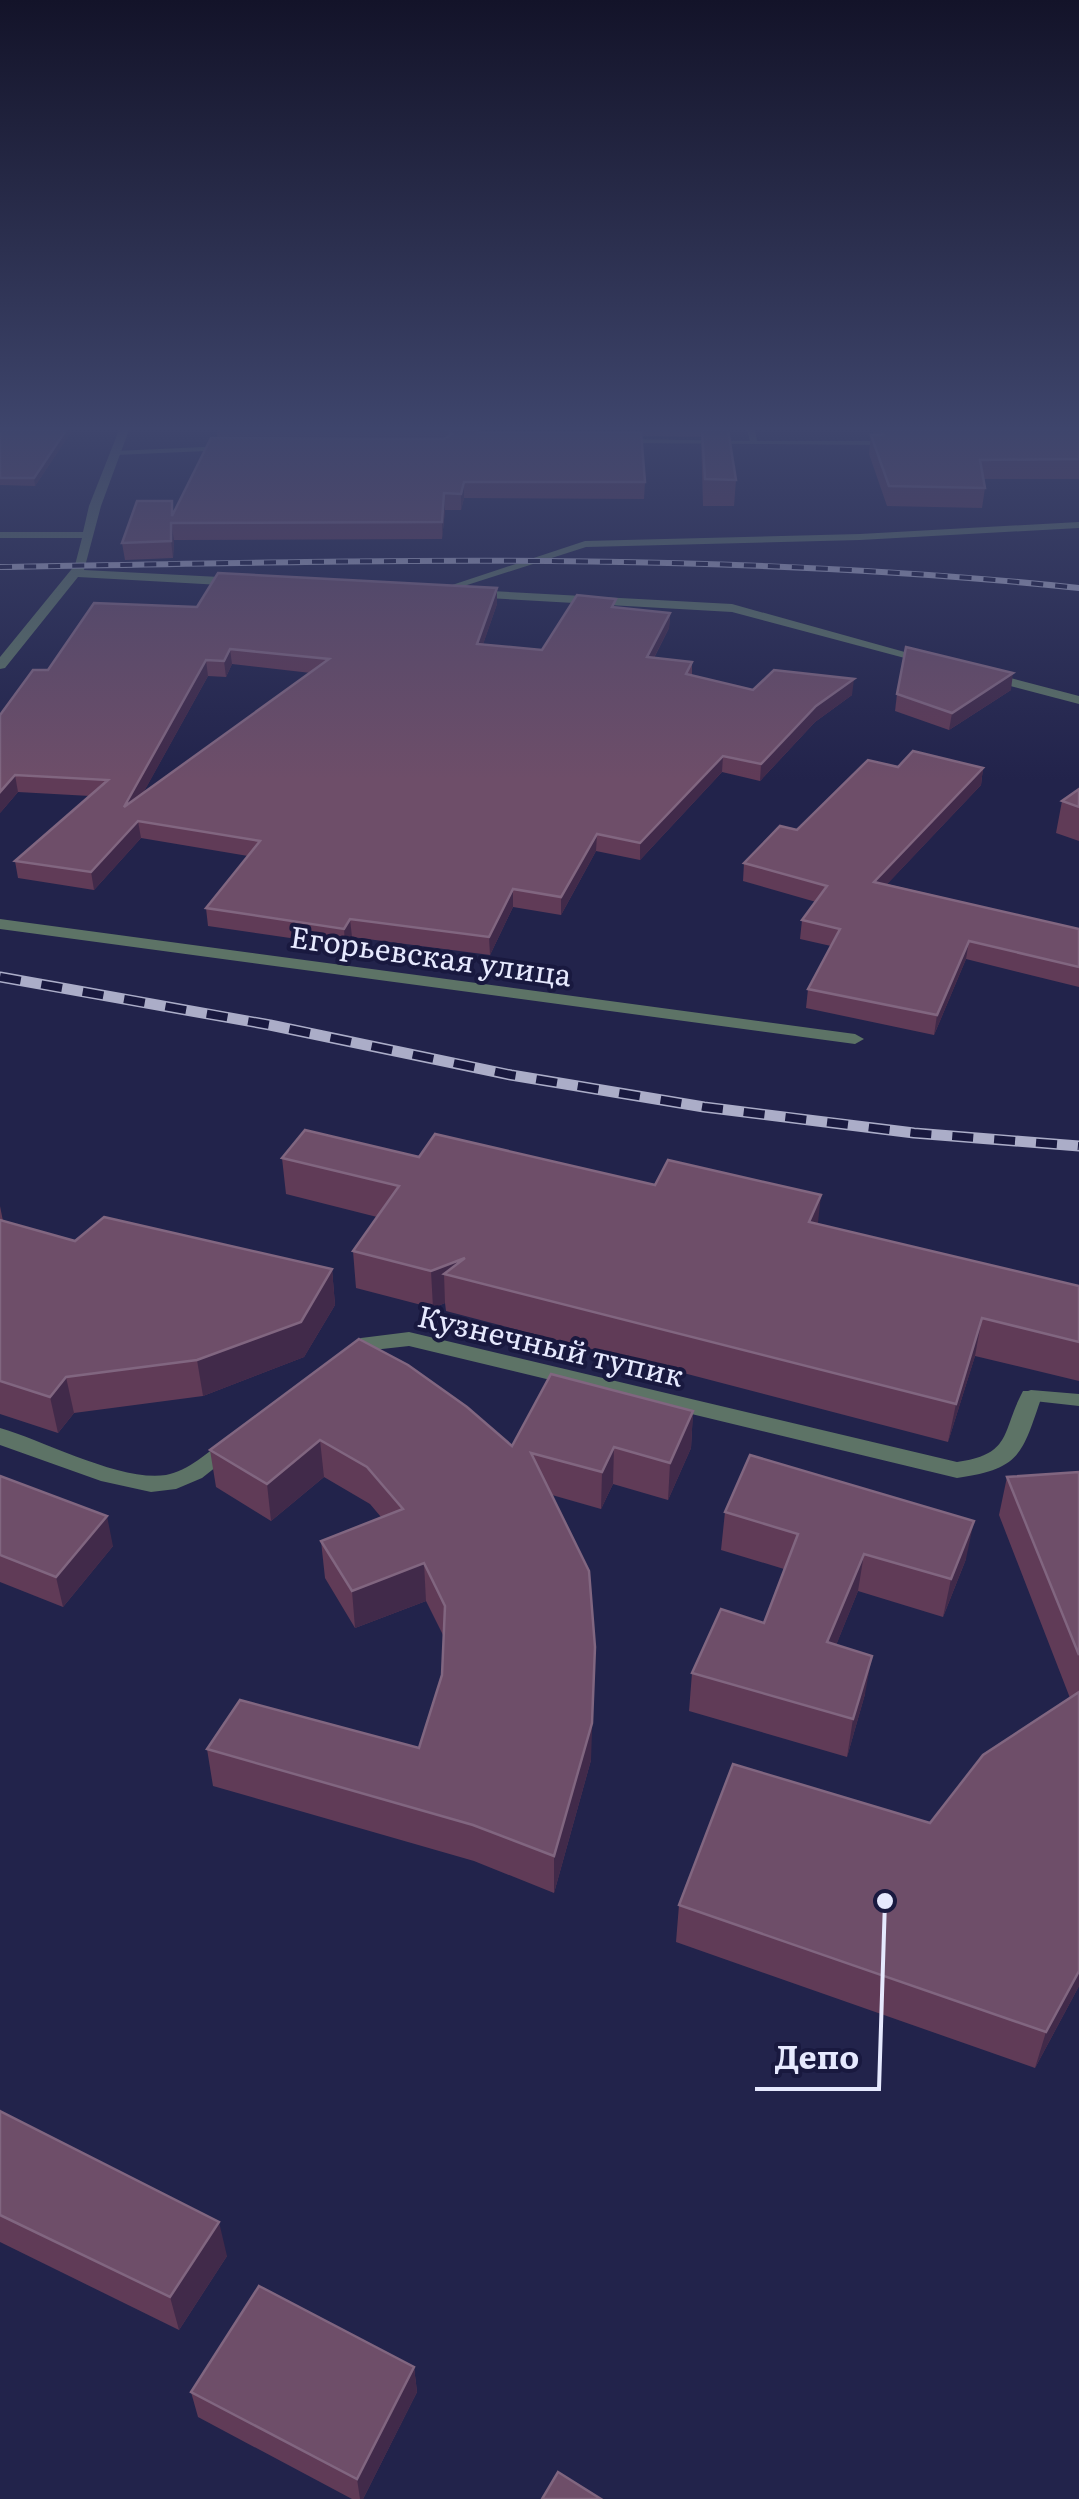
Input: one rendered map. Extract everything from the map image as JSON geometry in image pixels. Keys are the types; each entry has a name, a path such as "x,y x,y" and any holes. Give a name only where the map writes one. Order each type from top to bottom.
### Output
{"street":[{"path":"0,664 76,573 85,547"},
{"path":"76,573 260,583"},
{"path":"416,591 732,608 944,664"},
{"path":"983,674 1079,700"},
{"name":"Егорьевская улица","path":"0,924 855,1039"},
{"name":"Кузнечный тупик","path":"335,1366 368,1343 409,1339 957,1470 992,1467 1010,1452 1031,1396"},
{"path":"0,1436 120,1478 164,1484 202,1468 246,1434"}],"lane":[{"path":"436,592 577,547"},
{"path":"1031,1396 1079,1400"}],"building":[{"path":"218,573 497,588 477,644 542,650 577,595 616,599 612,607 670,613 647,657 692,662 686,674 753,690 774,670 854,679 816,706 761,764 723,756 640,843 597,834 561,897 513,889 489,937 350,919 344,929 206,908 260,841 138,821 91,872 15,861 108,780 15,775 0,792 0,715 33,670 48,670 94,603 197,607","holes":["230,649 329,659 124,807 206,660 224,661"]},
{"path":"906,647 1013,673 952,713 897,694"},
{"path":"913,751 983,768 874,882 1079,929 1079,967 969,941 937,1015 808,989 840,929 802,920 827,886 744,863 780,826 797,830 868,760 898,767"},
{"path":"1079,789 1079,807 1062,801"},
{"path":"305,1130 419,1157 435,1134 655,1185 668,1160 821,1195 809,1222 1079,1286 1079,1342 982,1318 956,1404 444,1274 465,1258 431,1271 353,1251 399,1186 282,1158"},
{"path":"104,1217 332,1269 301,1322 197,1360 66,1377 50,1397 0,1381 0,1220 75,1241"},
{"path":"359,1339 408,1365 467,1407 512,1446 551,1374 693,1411 670,1463 614,1447 602,1472 531,1453 589,1571 595,1647 592,1723 554,1856 473,1825 207,1749 240,1700 419,1748 442,1675 445,1606 424,1563 352,1591 321,1541 403,1509 367,1467 320,1440 267,1484 210,1450"},
{"path":"750,1455 974,1521 951,1579 864,1554 827,1642 872,1656 853,1719 692,1673 721,1609 764,1623 798,1534 725,1512"},
{"path":"1079,1472 1079,1655 1007,1477"},
{"path":"0,1476 107,1516 56,1577 0,1555"},
{"path":"1079,1692 1079,1971 1046,2032 679,1905 733,1764 930,1823 983,1755"},
{"path":"0,2111 219,2222 170,2297 0,2215"},
{"path":"259,2286 414,2367 357,2479 191,2392"},
{"path":"558,2472 601,2499 542,2499"}],"railway":[{"path":"0,567 405,561 674,563 944,576 1079,588"},
{"path":"0,977 270,1025 511,1075 704,1107 914,1133 1079,1146"}],"place":[{"name":"Депо","path":"885,1901"}]}
